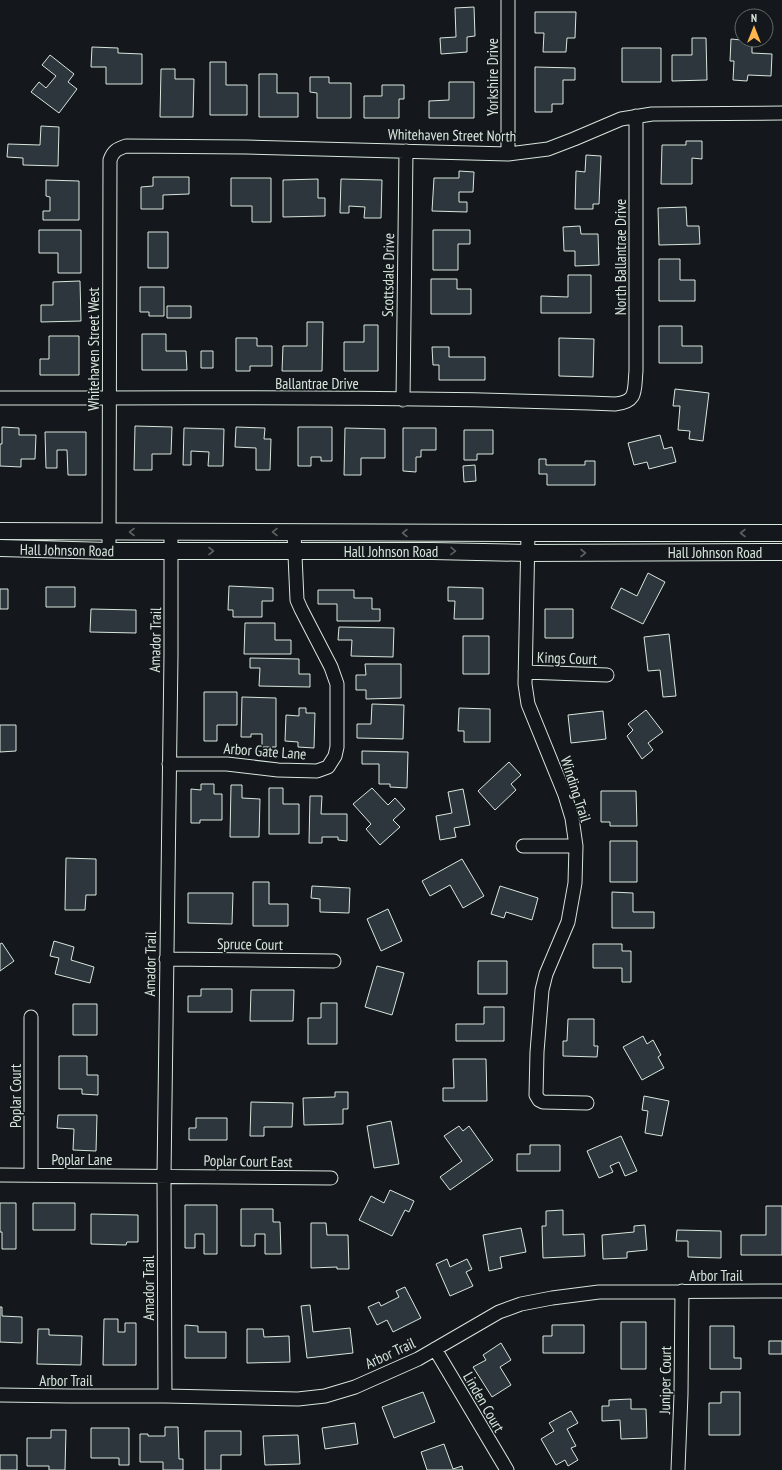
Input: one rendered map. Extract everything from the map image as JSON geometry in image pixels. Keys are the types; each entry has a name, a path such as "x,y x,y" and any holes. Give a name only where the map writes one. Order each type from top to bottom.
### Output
{"main road":[{"name":"Hall Johnson Road","path":"0,531 528,534 782,533"},
{"name":"Hall Johnson Road","path":"0,548 109,551 432,551 528,553 782,552"}],"street":[{"name":"Yorkshire Drive","path":"508,0 508,154"},
{"name":"Whitehaven Street North","path":"116,150 126,146 246,147 508,154 548,149 621,119 636,116 652,114 782,113"},
{"name":"North Ballantrae Drive","path":"631,398 634,393 636,371 636,116"},
{"name":"Whitehaven Street West","path":"109,551 110,160 112,153 116,150"},
{"name":"Scottsdale Drive","path":"403,400 406,151"},
{"name":"Ballantrae Drive","path":"0,398 528,401 615,404 626,403 631,398"},
{"name":"Amador Trail","path":"165,1396 164,1176 172,551 171,532"},
{"name":"Arbor Gate Lane","path":"169,764 227,764 278,770 317,771 328,767 332,762 337,748 337,684 331,667 301,609 298,600 294,532"},
{"name":"Winding Trail","path":"528,534 525,672 528,704 565,795 572,818 576,846 575,883 568,922 546,974 542,990 537,1052 536,1095 539,1100 543,1102 587,1103"},
{"name":"Kings Court","path":"525,672 607,675"},
{"path":"523,846 576,846"},
{"name":"Spruce Court","path":"166,959 334,961"},
{"name":"Poplar Court","path":"30,1016 31,1175"},
{"name":"Poplar Lane","path":"0,1175 164,1176"},
{"name":"Poplar Court East","path":"164,1176 332,1178"},
{"name":"Juniper Court","path":"678,1470 681,1394 682,1291"},
{"name":"Arbor Trail","path":"0,1395 165,1396 298,1399 325,1396 355,1387 418,1359 499,1312 521,1304 552,1298 599,1292 782,1291"},
{"name":"Linden Court","path":"435,1349 507,1470"}],"building":[{"path":"474,7 475,36 467,37 467,52 441,54 440,38 456,37 455,8"},
{"path":"535,12 576,12 575,38 567,38 566,52 543,52 544,33 535,33"},
{"path":"692,38 706,38 707,80 672,81 672,55 692,55"},
{"path":"731,39 734,39 734,48 752,48 752,53 772,54 771,76 748,75 747,81 733,80 734,61 730,61"},
{"path":"92,47 118,48 118,53 142,54 142,84 106,84 106,67 91,67"},
{"path":"622,48 661,48 661,82 622,82"},
{"path":"50,55 74,74 68,82 77,89 59,113 31,92 39,82 46,88 56,76 42,65"},
{"path":"210,62 226,62 226,85 247,85 247,115 210,115"},
{"path":"535,67 575,68 575,80 563,80 563,104 552,104 552,112 535,112"},
{"path":"161,69 175,69 175,79 194,79 193,117 160,117"},
{"path":"259,74 277,74 277,93 298,93 298,117 259,117"},
{"path":"310,77 329,77 329,83 351,83 351,118 317,118 317,93 310,92"},
{"path":"449,82 474,82 474,118 429,118 429,101 449,100"},
{"path":"382,85 404,85 404,99 399,99 399,118 364,118 364,96 382,96"},
{"path":"41,126 59,127 58,166 23,165 23,158 7,157 8,144 40,145"},
{"path":"686,141 702,141 702,159 692,158 692,184 661,184 662,145 686,145"},
{"path":"586,155 601,156 599,204 593,204 593,209 575,209 576,171 585,172"},
{"path":"459,171 474,172 473,192 459,192 459,202 467,202 467,212 432,211 434,178 459,178"},
{"path":"153,177 189,177 189,194 163,195 163,209 141,209 141,187 153,186"},
{"path":"231,178 271,178 271,222 252,222 252,206 231,206"},
{"path":"318,179 318,198 325,198 325,216 283,217 283,180"},
{"path":"341,179 382,180 381,218 364,218 365,207 349,206 349,213 340,213"},
{"path":"46,180 79,181 79,220 43,220 43,211 50,211 50,197 46,196"},
{"path":"686,207 687,226 699,226 700,244 659,245 658,208"},
{"path":"580,226 581,234 598,234 599,265 575,266 575,251 564,251 563,227"},
{"path":"39,230 81,230 81,273 58,273 58,253 39,253"},
{"path":"433,230 470,230 470,244 458,244 458,270 433,270"},
{"path":"148,232 168,232 168,268 148,268"},
{"path":"659,259 680,259 680,280 695,280 695,301 659,301"},
{"path":"568,275 591,275 591,313 541,313 541,296 568,297"},
{"path":"431,279 457,279 457,289 471,289 471,314 431,314"},
{"path":"80,281 81,321 41,322 41,305 53,305 53,282"},
{"path":"140,287 164,287 164,316 149,316 149,312 140,312"},
{"path":"167,306 191,306 191,318 167,318"},
{"path":"307,322 323,322 322,371 282,371 283,346 307,346"},
{"path":"364,325 378,325 378,371 344,371 344,342 364,342"},
{"path":"659,326 682,326 682,346 702,346 702,363 659,363"},
{"path":"142,334 166,334 166,351 186,351 187,370 142,370"},
{"path":"49,336 79,336 79,375 40,375 40,359 49,359"},
{"path":"236,338 257,338 257,346 272,346 272,366 250,366 250,371 236,371"},
{"path":"559,338 594,339 593,377 559,376"},
{"path":"432,347 449,347 449,357 485,357 485,380 439,380 439,365 433,365"},
{"path":"201,351 213,351 213,368 201,368"},
{"path":"675,389 709,393 703,441 689,439 690,431 678,430 680,406 673,406"},
{"path":"135,426 172,427 171,454 152,454 152,470 134,470"},
{"path":"2,427 19,428 19,435 36,435 35,459 21,459 21,467 0,466"},
{"path":"236,427 265,428 264,439 271,439 270,470 256,470 256,448 235,447"},
{"path":"298,427 332,427 332,461 321,461 321,457 311,457 311,466 298,466"},
{"path":"184,428 224,429 223,466 208,466 209,452 191,451 191,465 183,465"},
{"path":"345,428 385,429 385,458 361,458 361,475 344,475"},
{"path":"403,428 436,428 436,450 421,450 421,457 416,457 416,472 403,471"},
{"path":"464,430 493,430 493,454 477,454 477,460 464,460"},
{"path":"45,432 86,432 86,475 68,475 67,450 57,450 57,468 46,468"},
{"path":"660,435 664,449 672,447 676,462 649,469 647,462 634,465 628,443"},
{"path":"539,459 546,459 546,465 585,465 585,461 595,461 595,485 547,485 547,474 539,474"},
{"path":"475,465 476,481 464,482 463,466"},
{"path":"648,573 665,582 643,624 611,608 621,588 637,596"},
{"path":"229,586 273,588 273,601 262,601 262,617 233,617 233,610 228,610"},
{"path":"46,587 75,587 75,607 46,607"},
{"path":"448,587 483,588 483,619 454,619 455,601 448,601"},
{"path":"0,589 8,589 8,609 0,609"},
{"path":"318,590 354,590 354,598 372,598 372,609 380,609 380,621 337,621 337,604 318,604"},
{"path":"91,609 136,610 136,633 90,632"},
{"path":"545,609 573,609 573,638 545,638"},
{"path":"245,623 275,623 275,640 291,640 291,654 244,654"},
{"path":"339,627 394,628 393,657 351,656 352,640 338,640"},
{"path":"669,634 676,696 663,697 660,670 648,671 644,637"},
{"path":"463,636 489,636 489,674 463,674"},
{"path":"250,658 299,659 299,674 310,674 310,687 259,686 260,668 250,668"},
{"path":"365,664 401,664 401,698 366,699 366,690 356,690 356,675 366,675"},
{"path":"204,692 237,692 237,725 217,725 217,741 204,741"},
{"path":"242,697 276,698 276,747 262,747 262,734 251,734 251,737 241,737"},
{"path":"372,704 404,705 403,739 357,738 357,724 371,724"},
{"path":"299,708 306,708 306,713 315,713 314,748 298,747 298,742 285,741 286,715 299,716"},
{"path":"459,708 490,709 490,742 464,742 464,731 458,731"},
{"path":"646,710 663,732 648,743 653,750 642,759 627,736 633,730 628,724"},
{"path":"603,711 606,739 571,743 568,715"},
{"path":"0,725 16,725 16,751 0,752"},
{"path":"362,751 408,752 407,788 390,787 390,784 379,784 379,764 362,764"},
{"path":"509,762 521,775 511,784 516,790 495,810 478,791"},
{"path":"201,784 214,784 214,794 222,794 222,820 200,820 200,823 191,823 191,789 201,790"},
{"path":"231,785 242,785 242,798 260,799 259,837 230,837"},
{"path":"269,788 283,788 283,804 299,804 299,834 269,834"},
{"path":"372,788 388,805 395,798 405,809 393,820 400,827 380,845 366,829 371,824 353,804"},
{"path":"463,789 470,825 454,828 456,837 440,840 436,816 452,813 448,792"},
{"path":"601,791 636,791 637,826 610,826 610,822 601,822"},
{"path":"310,796 322,796 321,814 347,814 347,841 338,840 338,837 322,837 322,843 309,843"},
{"path":"610,841 637,841 637,882 610,882"},
{"path":"66,858 96,859 96,895 86,895 85,910 65,910"},
{"path":"462,859 484,896 463,908 450,885 430,896 422,881"},
{"path":"253,882 269,882 269,904 288,904 288,926 253,926"},
{"path":"312,886 350,888 349,913 320,912 320,899 311,898"},
{"path":"500,886 538,898 532,920 506,912 504,918 491,914"},
{"path":"612,892 633,893 633,912 654,912 654,928 612,928"},
{"path":"188,893 233,893 232,924 188,923"},
{"path":"388,909 402,941 381,951 367,919"},
{"path":"54,941 74,947 71,960 94,967 90,983 55,974 59,958 50,956"},
{"path":"2,943 14,961 0,971 0,944"},
{"path":"593,944 622,944 622,951 631,951 631,982 622,982 622,968 593,968"},
{"path":"478,961 507,961 507,994 478,994"},
{"path":"377,966 404,973 392,1015 365,1007"},
{"path":"201,989 232,989 232,1012 188,1012 188,996 201,996"},
{"path":"251,990 294,990 293,1021 250,1021"},
{"path":"321,1003 337,1003 337,1044 308,1044 308,1018 321,1018"},
{"path":"73,1004 97,1004 97,1035 73,1035"},
{"path":"484,1007 504,1007 504,1041 456,1041 456,1024 484,1024"},
{"path":"568,1019 594,1019 594,1046 598,1046 597,1057 563,1056 563,1041 567,1041"},
{"path":"643,1036 647,1044 653,1040 661,1055 658,1057 664,1068 642,1080 623,1047"},
{"path":"59,1056 87,1056 87,1075 98,1075 98,1095 82,1094 82,1089 59,1089"},
{"path":"453,1059 486,1059 487,1101 443,1101 443,1088 454,1088"},
{"path":"335,1092 348,1092 348,1109 343,1109 343,1124 304,1125 303,1098 335,1097"},
{"path":"644,1096 669,1101 662,1136 645,1133 648,1111 642,1110"},
{"path":"251,1102 293,1103 292,1127 264,1127 264,1136 250,1136"},
{"path":"58,1115 97,1115 96,1151 73,1150 74,1129 57,1128"},
{"path":"196,1118 227,1118 227,1140 189,1140 189,1128 196,1128"},
{"path":"391,1121 399,1164 374,1168 367,1126"},
{"path":"459,1126 463,1131 469,1126 493,1160 450,1190 440,1177 462,1161 444,1136"},
{"path":"621,1136 637,1171 625,1176 619,1162 610,1166 613,1172 599,1178 587,1151"},
{"path":"530,1145 560,1145 560,1171 517,1171 517,1154 530,1154"},
{"path":"390,1190 414,1201 409,1212 405,1210 392,1236 359,1220 371,1196 384,1203"},
{"path":"0,1203 16,1203 16,1249 2,1249 2,1232 0,1232"},
{"path":"33,1203 75,1203 75,1230 33,1230"},
{"path":"185,1205 217,1205 217,1254 204,1254 204,1234 195,1234 195,1248 185,1248"},
{"path":"766,1206 782,1206 782,1255 741,1255 741,1235 766,1235"},
{"path":"241,1209 273,1209 273,1222 280,1222 281,1254 265,1254 265,1234 255,1234 255,1246 241,1246"},
{"path":"563,1210 563,1235 584,1234 585,1256 543,1258 542,1226 546,1226 546,1211"},
{"path":"91,1214 138,1215 138,1242 127,1242 126,1245 91,1244"},
{"path":"311,1223 326,1223 327,1235 348,1235 349,1269 337,1269 337,1267 311,1268"},
{"path":"645,1225 647,1250 627,1252 627,1258 603,1259 602,1235 634,1232 634,1226"},
{"path":"521,1228 526,1252 500,1257 502,1268 489,1271 483,1235"},
{"path":"677,1230 721,1231 721,1258 688,1257 688,1241 676,1241"},
{"path":"447,1259 450,1267 467,1259 472,1269 466,1272 473,1286 450,1296 436,1264"},
{"path":"405,1287 421,1318 393,1332 387,1320 377,1325 368,1307 379,1302 381,1306 399,1297 396,1291"},
{"path":"310,1305 313,1332 350,1328 353,1353 307,1358 301,1306"},
{"path":"0,1307 2,1307 2,1316 22,1317 22,1343 0,1342"},
{"path":"104,1319 118,1319 118,1332 125,1332 125,1323 136,1323 136,1365 103,1365"},
{"path":"621,1322 646,1322 646,1369 621,1369"},
{"path":"185,1325 198,1326 198,1332 226,1332 226,1358 185,1358"},
{"path":"552,1325 584,1325 584,1353 543,1353 543,1336 552,1336"},
{"path":"710,1326 734,1326 734,1358 741,1358 741,1369 710,1369"},
{"path":"38,1329 49,1329 49,1335 82,1336 81,1365 37,1364"},
{"path":"247,1329 263,1329 264,1337 289,1336 290,1362 247,1363"},
{"path":"769,1341 782,1341 782,1354 769,1354"},
{"path":"501,1343 511,1360 500,1367 511,1385 492,1397 473,1367 486,1360 483,1355"},
{"path":"423,1392 435,1422 394,1438 382,1407"},
{"path":"721,1392 740,1392 740,1435 709,1435 709,1403 721,1403"},
{"path":"631,1399 631,1409 646,1409 647,1438 621,1439 620,1420 602,1421 602,1406 609,1406 609,1400"},
{"path":"571,1411 578,1423 567,1429 576,1446 571,1448 578,1460 568,1466 565,1460 556,1465 541,1439 554,1431 549,1423"},
{"path":"355,1423 358,1444 325,1449 322,1428"},
{"path":"165,1427 178,1427 179,1459 183,1459 183,1470 163,1470 163,1462 140,1462 140,1434 148,1434 148,1436 165,1436"},
{"path":"91,1428 129,1428 129,1465 119,1465 119,1458 91,1458"},
{"path":"51,1430 66,1430 65,1470 49,1470 49,1466 27,1466 27,1438 51,1438"},
{"path":"205,1431 241,1431 241,1455 221,1455 221,1470 205,1470"},
{"path":"298,1435 300,1464 265,1465 263,1436"},
{"path":"444,1444 453,1469 462,1466 463,1470 427,1470 421,1452"},
{"path":"0,1455 17,1455 17,1470 0,1470"}]}
